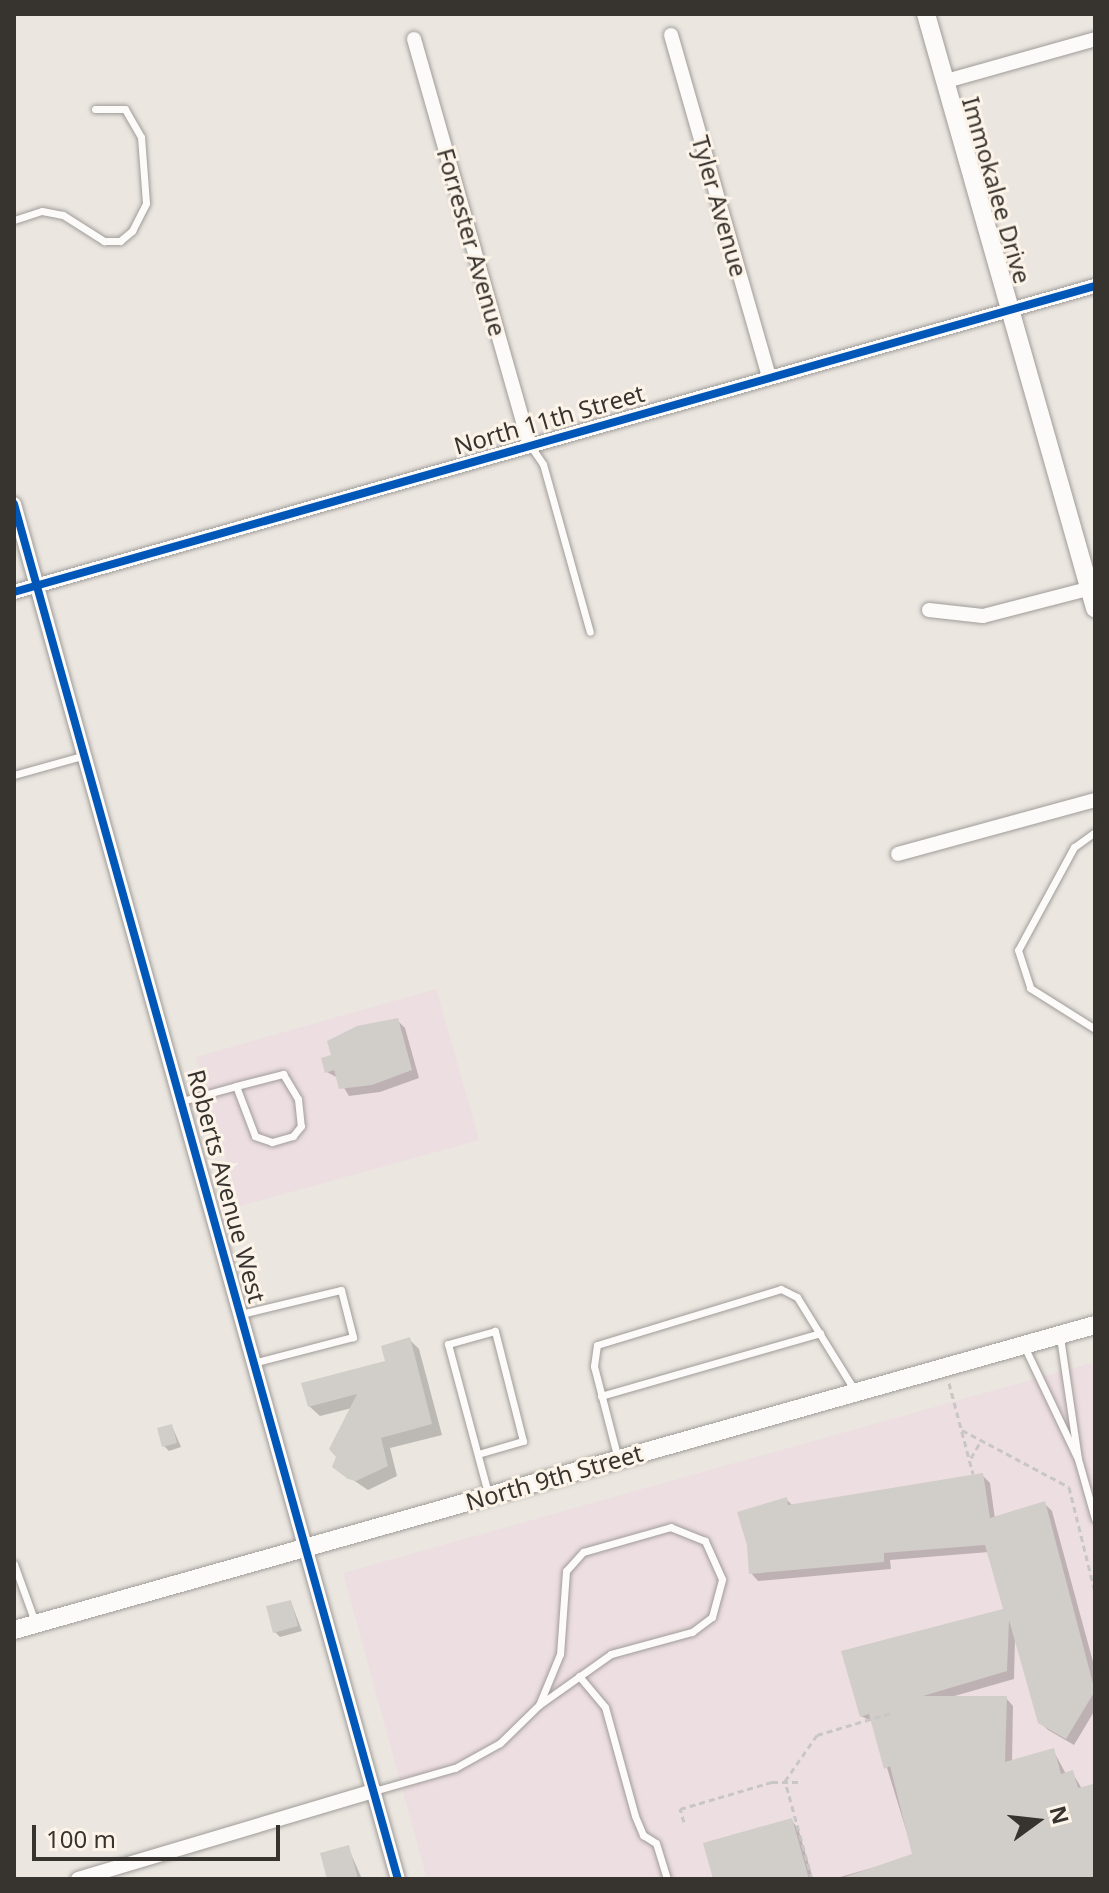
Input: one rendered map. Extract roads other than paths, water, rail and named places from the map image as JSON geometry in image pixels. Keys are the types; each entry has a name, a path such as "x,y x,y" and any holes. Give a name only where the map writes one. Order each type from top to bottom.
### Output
{"street":[{"name":"Immokalee Drive","path":"926,14 1092,588 1095,608"},
{"name":"Tyler Avenue","path":"671,35 769,377"},
{"name":"Forrester Avenue","path":"414,39 530,445"},
{"path":"946,81 1095,39"},
{"name":"North 11th Street","path":"14,592 1095,286"},
{"name":"Roberts Avenue West","path":"14,504 398,1879"},
{"path":"929,610 983,616 1092,588"},
{"path":"898,854 1095,800"},
{"name":"North 9th Street","path":"14,1630 1095,1325"},
{"path":"78,1879 374,1791"}],"lane":[{"path":"14,220 42,211 63,215 104,241 120,241 132,231 146,203 141,137 125,109 95,109"},
{"path":"530,445 543,464 590,632"},
{"path":"14,775 85,755"},
{"path":"1095,832 1074,847 1018,950 1030,988 1095,1029"},
{"path":"182,1101 236,1086 283,1074 298,1099 301,1126 293,1136 272,1142 255,1136 236,1086"},
{"path":"618,1459 592,1354 597,1345 781,1289 797,1297 857,1393"},
{"path":"241,1314 341,1290 353,1337 256,1362"},
{"path":"478,1454 523,1441 495,1331 448,1344 489,1495"},
{"path":"601,1396 820,1333"},
{"path":"1060,1335 1078,1459"},
{"path":"1024,1346 1078,1459 1092,1498 1095,1519"},
{"path":"374,1791 455,1768 500,1743 539,1705 611,1654 692,1632 712,1617 722,1579 705,1541 671,1527 583,1552 566,1571 560,1654 539,1705"},
{"path":"14,1564 36,1624"},
{"path":"579,1676 605,1707 635,1816 643,1835 656,1843 667,1879"}]}
